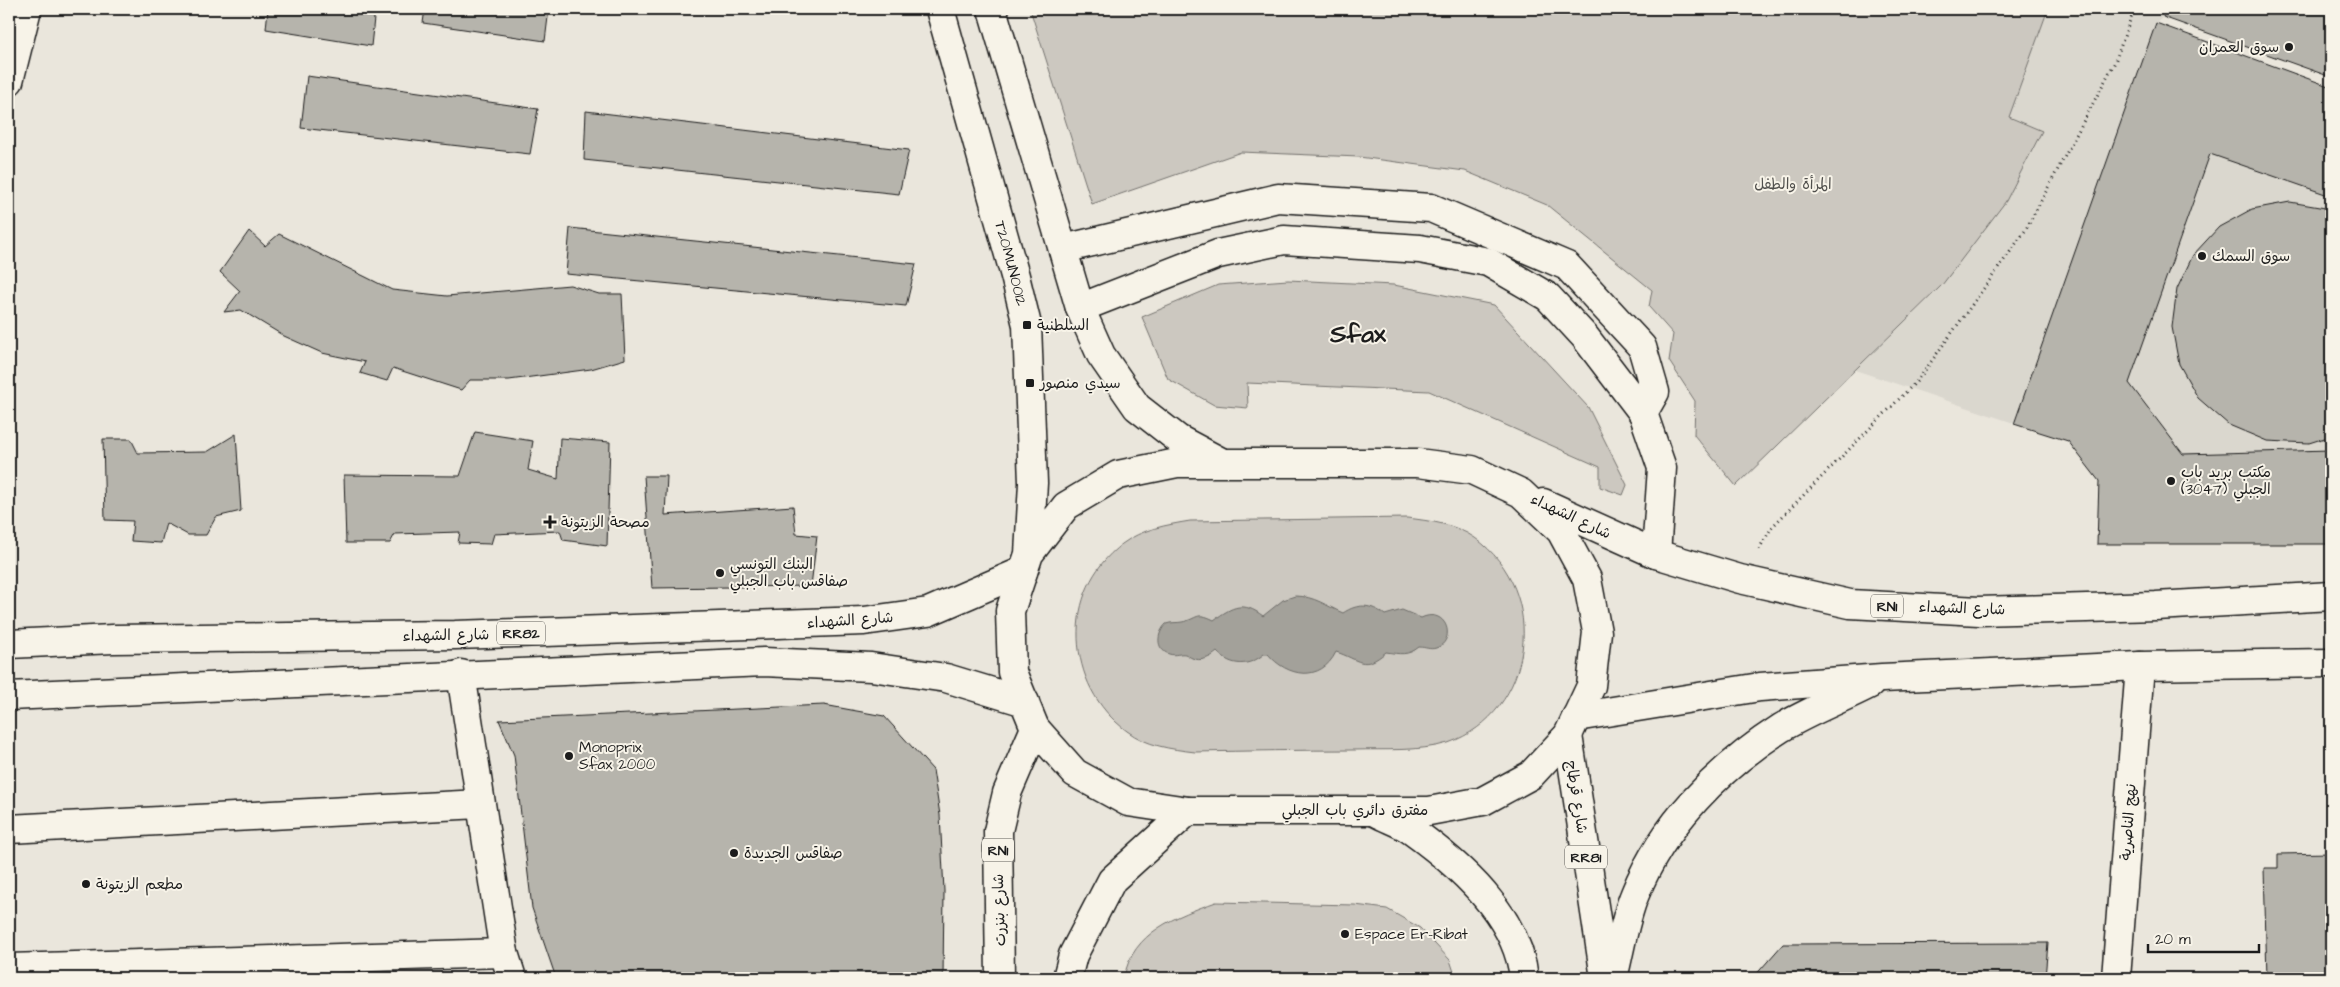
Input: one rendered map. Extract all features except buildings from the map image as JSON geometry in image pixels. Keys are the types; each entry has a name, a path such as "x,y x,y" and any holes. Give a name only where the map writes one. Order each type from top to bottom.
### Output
{"main road":[{"path":"9,81 27,9"},
{"name":"T20MUN0012","path":"940,9 1027,325 1033,482 1026,562"},
{"path":"992,9 1080,308 1101,355 1137,407 1178,438 1222,462"},
{"path":"1063,249 1278,198 1431,208 1567,266 1642,348 1655,392 1643,412"},
{"path":"1080,308 1218,254 1284,240 1420,249 1488,262 1548,297 1585,337 1643,412 1662,468 1656,554"},
{"name":"مفترق دائري باب الجبلي","path":"1222,462 1418,462 1472,470 1522,493 1561,531 1588,579 1597,632 1591,686 1572,726 1530,775 1483,801 1429,811 1188,811 1128,802 1075,773 1035,728 1012,672 1010,611 1026,562 1066,506 1118,474 1177,463 1222,462"},
{"name":"شارع الشهداء","path":"1522,493 1656,554 1740,579 1850,604 1979,610 2156,606 2331,596"},
{"name":"شارع الشهداء","path":"9,644 113,638 465,635 864,621 928,612 1026,562"},
{"path":"9,696 461,674 764,662 871,667 946,678 1025,702"},
{"path":"1572,726 1760,688 1882,678 2140,666 2331,663"},
{"name":"نهج الناصرية","path":"2116,978 2140,666"},
{"path":"461,674 504,953 512,978"},
{"path":"1613,978 1634,894 1654,856 1686,809 1740,757 1783,727 1882,678"},
{"name":"شارع قرطاج","path":"1572,726 1605,978"},
{"name":"شارع بنزرت","path":"1000,978 998,831 1007,793 1035,728"},
{"path":"9,830 480,804"},
{"path":"1067,978 1072,956 1112,880 1188,811"},
{"path":"1371,811 1410,829 1453,864 1497,909 1522,960 1524,978"},
{"path":"9,968 504,953"}],"path":[{"path":"1740,579 1772,527 1918,380 2025,231 2115,62 2134,9"}],"shaded area":[{"name":"سوق السمك","path":"2048,9 2166,9 2163,17 2156,23 2331,87 2331,544 2097,544 2099,481 2068,441 1855,370 1942,285 2041,131 2009,117"},
{"path":"1295,596 1314,600 1343,613 1359,606 1364,606 1380,611 1385,615 1402,610 1421,618 1437,617 1443,620 1446,626 1446,639 1436,648 1419,647 1404,654 1386,652 1366,663 1336,652 1330,662 1322,669 1304,673 1294,672 1285,668 1268,654 1240,664 1222,657 1217,652 1208,658 1195,659 1185,654 1171,655 1164,652 1161,648 1159,636 1166,624 1187,621 1197,616 1204,616 1214,620 1227,611 1238,607 1250,608 1263,616 1283,600"}],"green space":[{"name":"المرأة والطفل","path":"1030,9 2048,9 2009,117 2042,131 2006,201 1942,285 1736,486 1694,435 1695,401 1669,361 1673,334 1649,307 1652,290 1547,205 1465,171 1359,157 1241,152 1092,204"},
{"path":"1288,280 1394,285 1494,305 1588,407 1627,485 1623,495 1600,487 1600,467 1429,391 1247,383 1248,408 1214,405 1168,379 1142,317 1218,285"},
{"path":"1407,518 1451,526 1475,538 1499,561 1515,588 1522,618 1522,649 1515,679 1499,706 1477,728 1448,743 1425,748 1195,752 1159,746 1135,736 1106,712 1091,689 1082,664 1078,638 1080,612 1088,587 1102,564 1122,544 1130,539 1154,528 1190,521"},
{"path":"1216,902 1355,905 1387,909 1420,928 1450,960 1456,978 1124,978 1129,962 1136,949 1146,937 1158,928 1186,913"}],"place":[{"name":"سوق العمران","path":"2289,47"},
{"name":"سوق السمك","path":"2202,256"},
{"name":"السلطنية","path":"1027,325"},
{"name":"سيدي منصور","path":"1030,383"},
{"name":"مكتب بريد باب الجبلي (3047)","path":"2171,481"},
{"name":"مصحة الزيتونة","path":"550,522"},
{"name":"البنك التونسي صفاقس باب الجبلي","path":"720,573"},
{"name":"Monoprix Sfax 2000","path":"569,756"},
{"name":"صفاقس الجديدة","path":"734,853"},
{"name":"مطعم الزيتونة","path":"86,884"},
{"name":"Espace Er-Ribat","path":"1345,934"}],"district":[{"name":"Sfax","path":"1358,333"}]}
